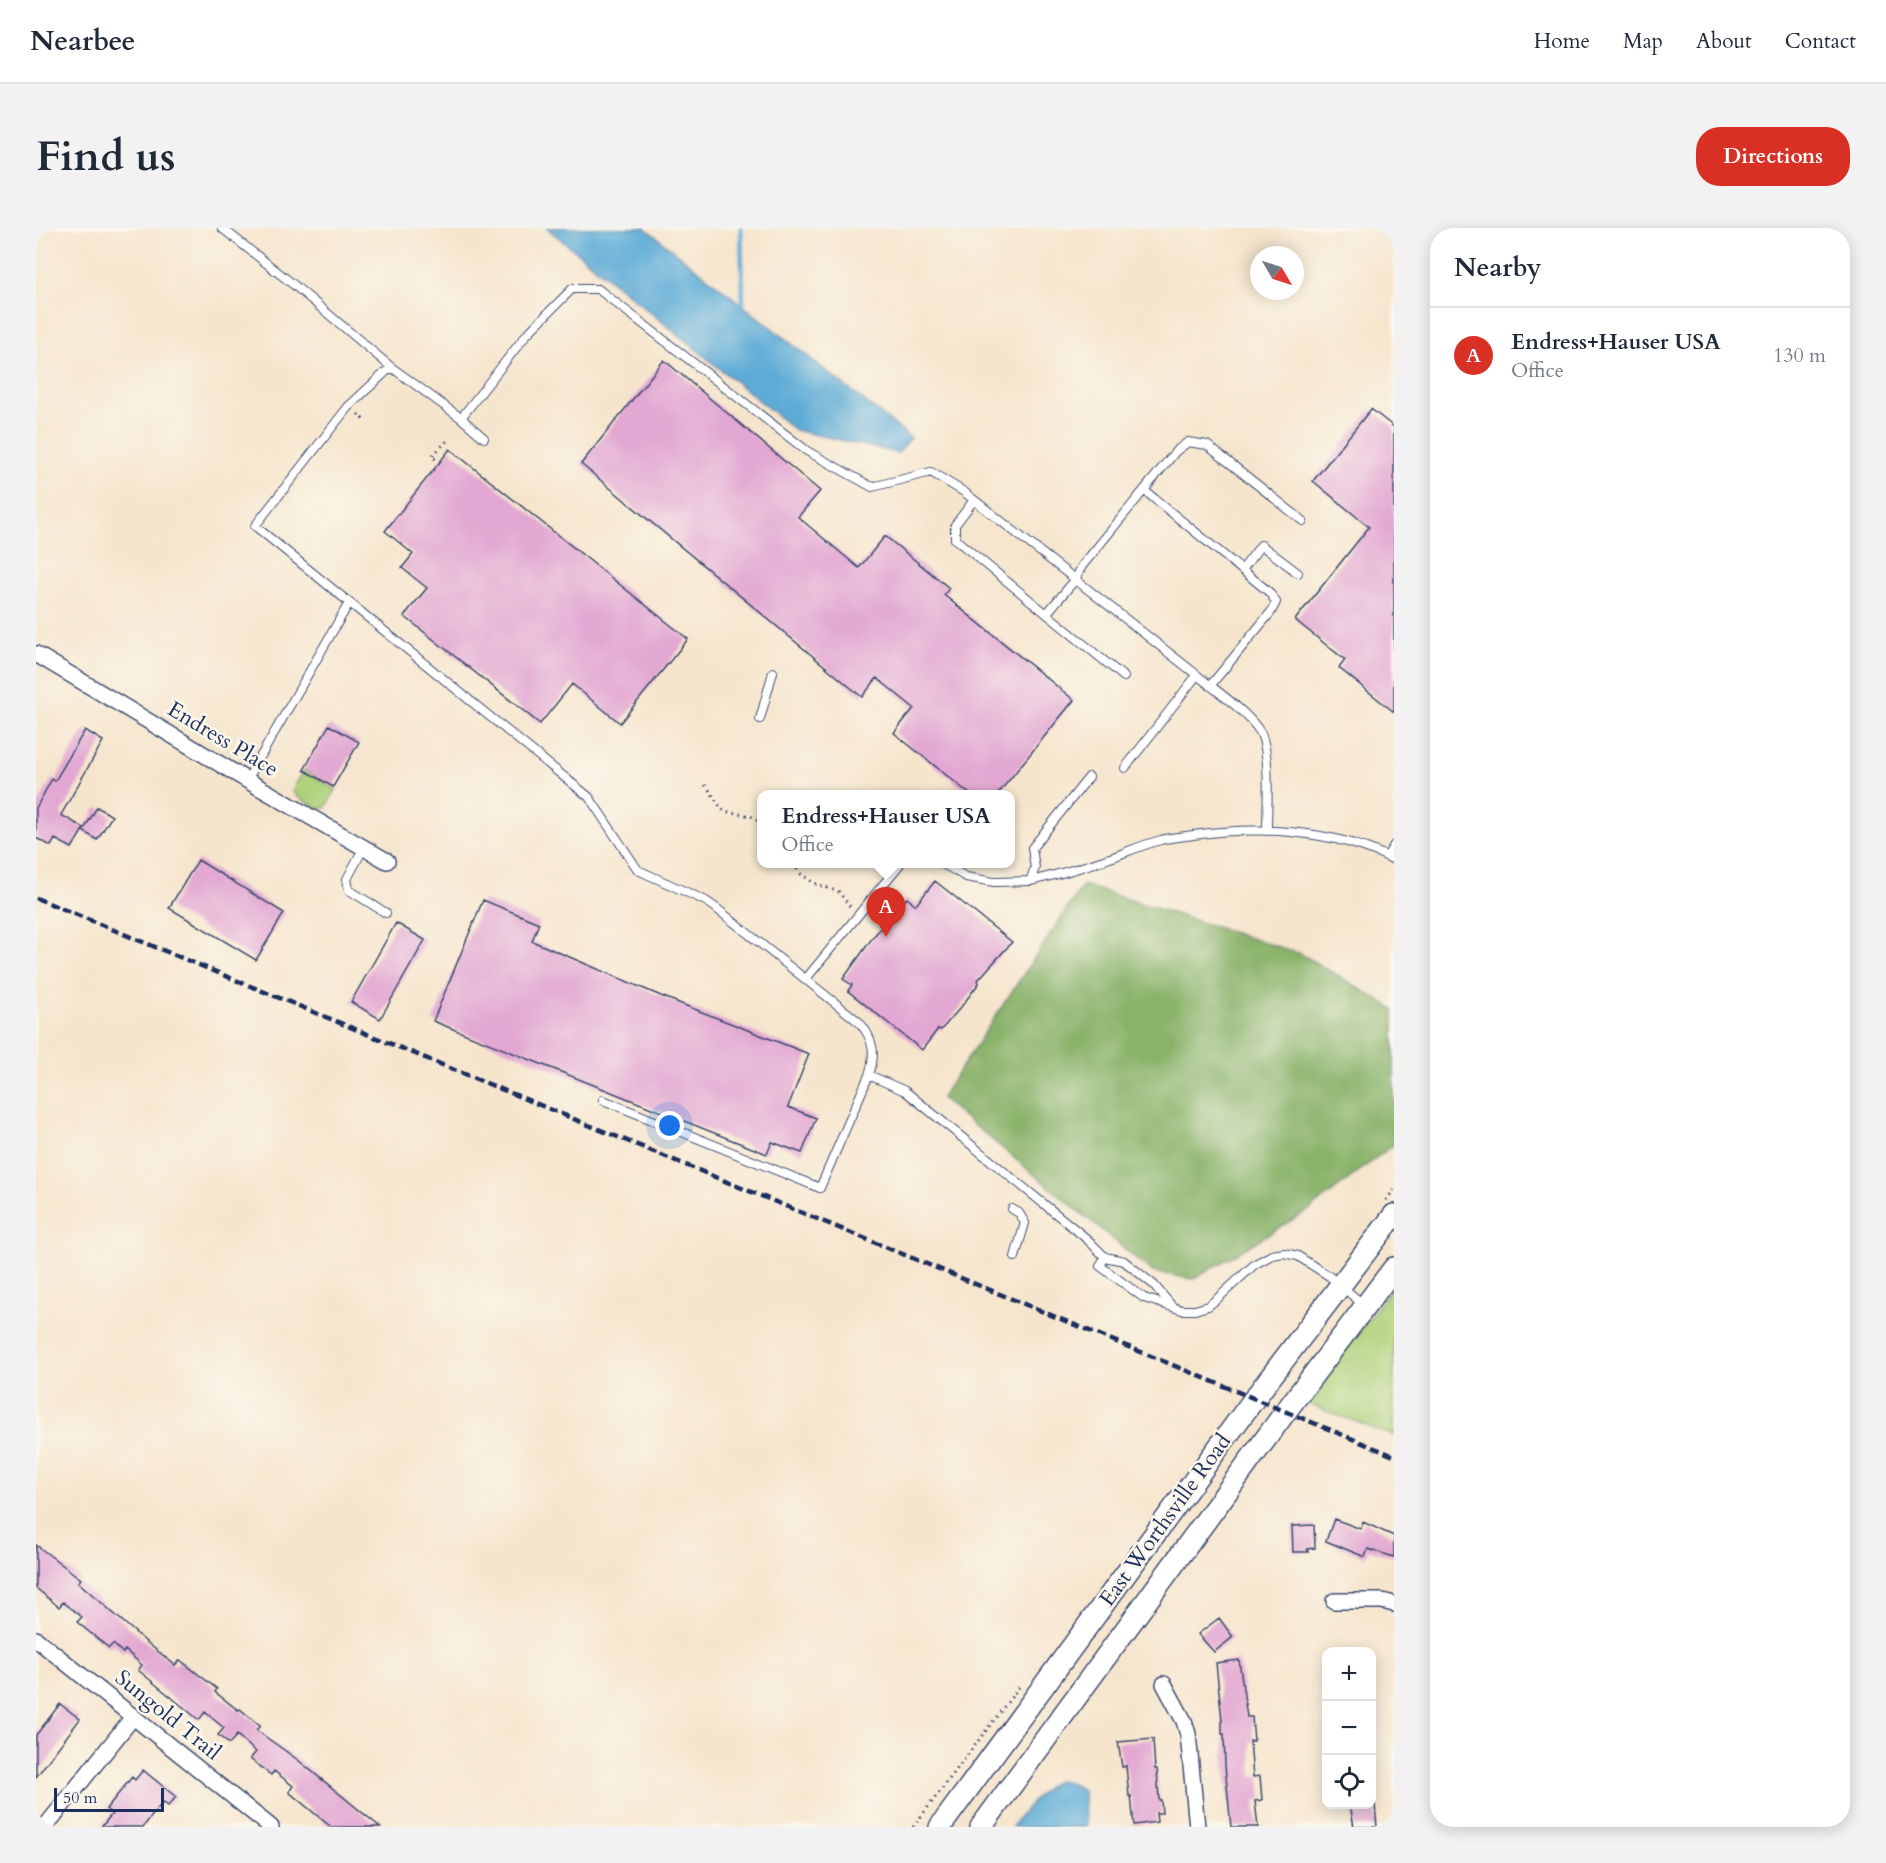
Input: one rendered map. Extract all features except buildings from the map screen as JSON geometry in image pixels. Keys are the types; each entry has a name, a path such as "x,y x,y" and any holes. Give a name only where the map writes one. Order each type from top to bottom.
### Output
{"main road":[{"name":"East Worthsville Road","path":"940,1827 1247,1408 1394,1215"},
{"name":"East Worthsville Road","path":"981,1827 1394,1268"}],"street":[{"name":"Endress Place","path":"36,654 387,861"},
{"path":"1334,1601 1382,1601 1394,1604"},
{"name":"Sungold Trail","path":"36,1639 271,1827"},
{"path":"1164,1684 1184,1721 1188,1734 1197,1827"},
{"path":"45,1827 133,1717"}],"lane":[{"path":"222,228 294,285 391,368 461,418 484,438"},
{"path":"461,418 527,334 572,289 598,289 807,451 862,482 872,487 932,472 974,500 1229,700 1260,732 1265,751 1268,830"},
{"path":"391,368 348,407 255,526 589,797 638,870 706,901 860,1022 872,1041 873,1064 820,1188 603,1100"},
{"path":"1047,613 1075,580 1082,566 1176,451 1188,442 1207,446 1303,521"},
{"path":"1145,491 1269,592 1276,602 1271,612 1210,686"},
{"path":"974,500 955,525 955,539 1124,677"},
{"path":"1242,570 1261,545 1298,573"},
{"path":"247,780 349,603"},
{"path":"760,718 773,672"},
{"path":"1125,768 1197,675"},
{"path":"1030,881 1035,868 1032,848 1089,777"},
{"path":"950,868 966,877 994,882 1030,881 1053,876 1161,840 1204,834 1268,830 1321,837 1369,849 1391,859 1394,845"},
{"path":"364,847 347,879 349,890 386,913"},
{"path":"805,980 897,868"},
{"path":"869,1075 906,1090 1087,1239 1105,1257 1124,1261 1154,1286 1171,1305"},
{"path":"1012,1209 1019,1213 1025,1223 1014,1257"},
{"path":"1105,1257 1100,1266 1144,1298 1182,1310 1196,1310 1208,1306 1255,1264 1272,1255 1284,1253 1298,1256 1365,1306"}],"path":[{"path":"357,414 364,420"},
{"path":"440,463 432,456 450,438"},
{"path":"705,785 724,811 751,816 757,820"},
{"path":"796,868 814,883 839,892 859,914"}],"green space":[{"path":"304,770 336,789 326,807 320,810 292,791"},
{"path":"1083,885 1301,954 1394,1009 1394,1144 1309,1210 1194,1279 1153,1272 941,1098"},
{"path":"1394,1285 1394,1436 1305,1403"}],"water":[{"path":"547,228 645,228 911,438 898,453 795,430"},
{"path":"1058,1780 1083,1791 1086,1827 1012,1827 1040,1794"}],"waterway":[{"path":"741,228 743,305"}],"railway":[{"path":"36,898 1394,1456"}],"place":[{"name":"Endress+Hauser USA","path":"886,937"}]}
